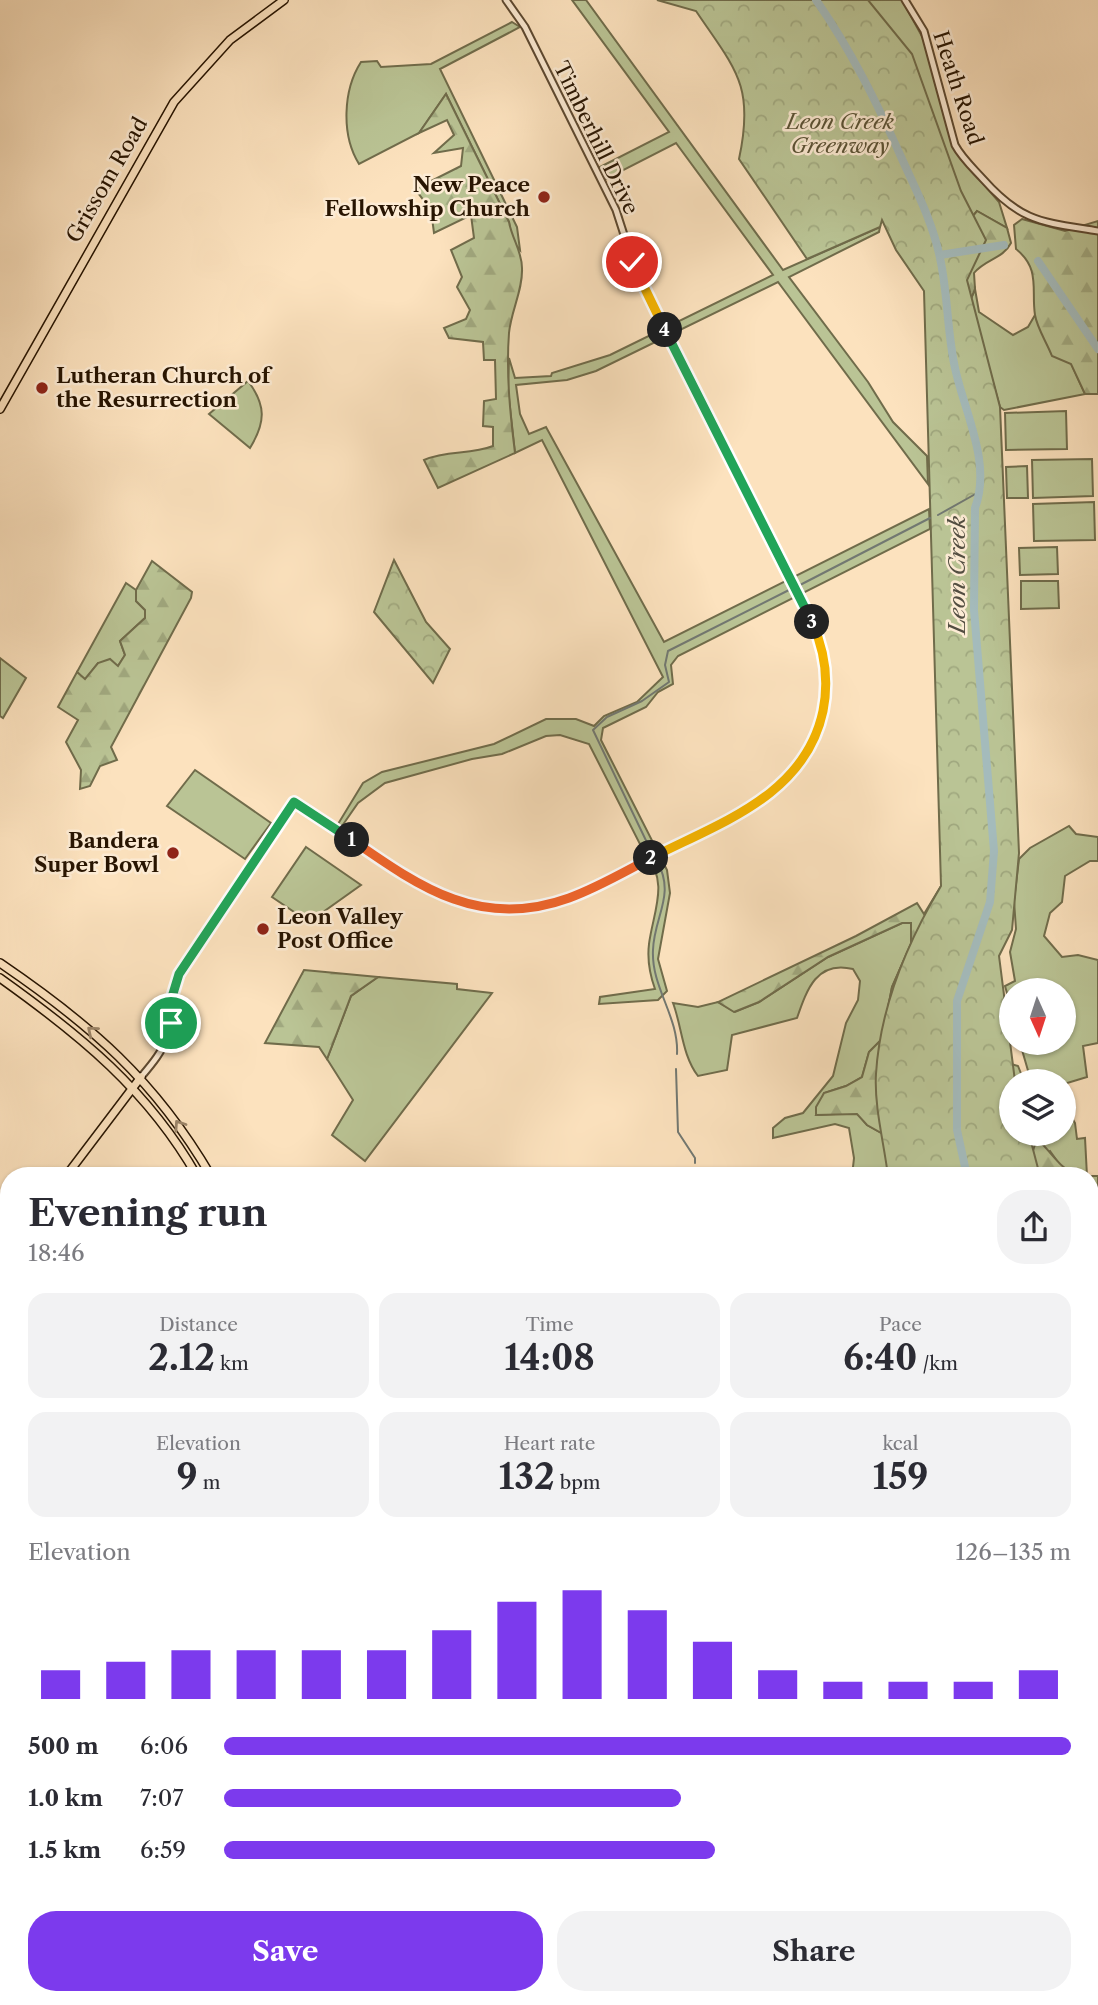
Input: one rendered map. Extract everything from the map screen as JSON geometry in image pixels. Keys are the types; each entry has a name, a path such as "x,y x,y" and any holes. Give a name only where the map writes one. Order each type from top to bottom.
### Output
{"main road":[{"name":"Grissom Road","path":"0,409 174,102 230,40 284,0"},
{"path":"0,963 89,1028 141,1077 174,1117 205,1167"},
{"path":"0,978 82,1038 133,1088 166,1126 191,1167"},
{"path":"72,1167 141,1077"}],"street":[{"name":"Timberhill Drive","path":"141,1077 157,1058 168,1037 172,997 179,974 294,802 409,880 437,894 488,908 552,904 589,890 755,804 793,773 810,748 820,722 826,679 818,634 639,278 616,210 525,27 506,0"},
{"name":"Heath Road","path":"905,0 924,32 956,145 962,156 997,195 1020,214 1044,222 1098,231"}],"green space":[{"path":"572,0 586,0 783,270 880,227 879,232 789,277 868,382 893,422 927,456 928,484 778,282 596,371 567,380 516,385 520,414 529,434 546,427 664,642 929,509 930,529 678,656 671,665 673,684 658,692 646,707 603,728 601,740 667,870 670,893 658,959 667,991 658,1000 599,1004 600,997 655,989 648,950 658,886 653,865 589,744 560,735 546,736 502,754 472,759 385,783 358,803 342,826 338,824 363,783 382,772 494,744 546,719 576,719 594,726 604,716 637,702 663,677 542,440 515,453 508,389 509,358 515,378 551,376 552,373 610,355 773,275 676,143 606,179 600,167 669,132"},
{"name":"Leon Creek Greenway","path":"657,0 868,0 912,54 961,191 986,240 967,280 1000,407 1019,853 1012,930 999,956 1002,978 999,978 999,1055 1012,1055 1013,1069 999,1069 999,1146 1032,1146 1038,1167 887,1167 876,1086 883,1024 897,976 917,930 941,886 924,291 896,250 882,220 880,227 807,259 739,159 745,113 743,95 731,64 696,11"},
{"path":"865,0 902,0 924,40 956,152 999,202 1007,228 977,211 972,217 863,5"},
{"path":"512,22 520,27 440,69 517,227 520,250 512,241 509,222 446,94 419,133 359,164 349,140 346,113 351,86 361,62 377,61 381,67 431,64"},
{"path":"446,94 509,222 522,268 508,348 515,453 438,488 424,460 493,446 493,427 483,426 484,401 496,399 495,360 484,360 483,342 449,338 444,328 466,319 470,310 457,287 462,277 451,250 474,238 471,215 434,233 431,210 415,189 461,166 463,148 434,153 454,135 447,120 419,133"},
{"path":"977,211 1007,228 1011,243 974,273 975,289 970,301 961,300 972,217"},
{"path":"1022,219 1065,231 1098,221 1098,394 1085,394 1071,364 1052,356 1040,330 1035,315 1032,272 1029,264 1016,249 1014,225"},
{"path":"975,289 979,312 1013,335 1028,327 1035,315 1052,355 1071,363 1085,394 1004,410 1000,407 970,301"},
{"path":"248,381 258,398 262,414 259,430 250,448 209,414"},
{"path":"1066,411 1067,449 1006,450 1005,413"},
{"path":"1092,459 1093,496 1033,498 1032,460"},
{"path":"1027,466 1028,498 1007,498 1006,467"},
{"path":"1094,502 1095,540 1034,541 1033,504"},
{"path":"1057,547 1058,574 1020,575 1019,548"},
{"path":"394,560 426,622 450,649 433,683 374,612"},
{"path":"152,561 192,592 191,598 111,747 117,760 100,766 90,786 80,789 81,770 66,742 78,720 58,707 77,672 85,679 98,663 110,659 118,666 125,655 120,641 145,618 145,610 136,601 136,590"},
{"path":"1021,581 1058,581 1059,608 1021,609"},
{"path":"126,583 136,590 136,601 145,610 145,618 120,641 125,655 118,666 98,663 85,680 77,672"},
{"path":"0,658 26,678 3,718 0,716"},
{"path":"195,770 271,823 245,859 167,806"},
{"path":"962,813 892,1139 867,1125 857,1114 816,1115 816,1107 824,1093 862,1077 869,1052 882,1039 892,987 911,944 911,923 902,923 828,957 759,1002 734,1012 718,1002 856,936 917,903 924,914 941,886"},
{"path":"1069,826 1076,834 1098,837 1098,861 1090,861 1065,876 1062,902 1050,913 1044,936 1062,957 1078,955 1098,960 1098,1043 1083,1046 1087,1077 1076,1080 1076,1069 1028,1069 1023,1055 1076,1055 1076,978 1014,978 1010,952 1016,929 1014,901 1019,859 1030,848"},
{"path":"306,847 361,885 309,922 272,897"},
{"path":"902,923 912,923 911,944 892,987 882,1039 869,1052 862,1077 824,1093 816,1115 857,1113 867,1125 892,1139 908,1167 853,1167 849,1128 835,1124 773,1138 773,1128 785,1118 803,1113 833,1076 846,1023 858,1000 860,981 853,969 830,969 815,979 797,1018 732,1035 727,1070 698,1076 685,1050 673,1003 698,1007 718,1002 735,1012 759,1002 828,957"},
{"path":"304,970 378,977 351,996 327,1059 319,1047 265,1043"},
{"path":"378,977 457,984 457,989 492,993 365,1161 332,1135 353,1100 327,1059 351,996"},
{"path":"991,1058 1018,1066 1019,1069 999,1069 999,1146 1076,1146 1076,1131 1077,1139 1085,1138 1087,1167 1061,1167 1050,1151 1012,1167 982,1167"},
{"path":"1035,1146 1043,1146 1064,1167 1030,1167"}],"waterway":[{"name":"Leon Creek","path":"816,0 841,38 873,97 929,219 943,272 955,368 979,455 979,491 975,508 974,610 994,851 990,902 957,1001 957,1130 965,1167"},
{"path":"940,255 1004,245"},
{"path":"1038,261 1098,349"},
{"path":"938,515 979,492"},
{"path":"800,585 930,518"},
{"path":"652,853 593,730 607,717 642,701 669,682 665,665 668,651 791,589"},
{"path":"657,861 665,884 663,906 654,938 654,964 674,1027 677,1054"},
{"path":"676,1069 678,1132 695,1158 695,1163"}],"place":[{"name":"New Peace Fellowship Church","path":"544,197"},
{"name":"Lutheran Church of the Resurrection","path":"42,388"},
{"name":"Bandera Super Bowl","path":"173,853"},
{"name":"Leon Valley Post Office","path":"263,929"}],"route":[{"path":"171,1023 172,997 179,974 294,802 409,880 437,894 469,905 520,909 571,898 747,809 784,783 810,748 826,695 824,656 818,634 632,262"}]}
